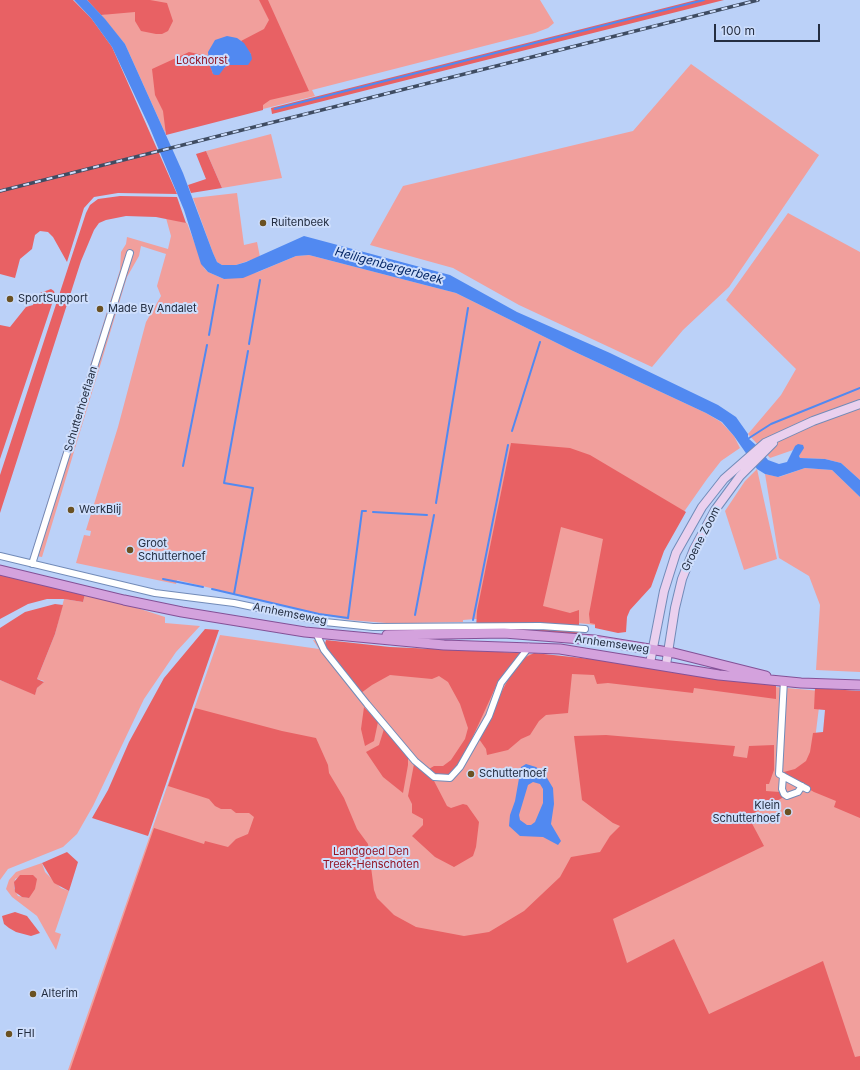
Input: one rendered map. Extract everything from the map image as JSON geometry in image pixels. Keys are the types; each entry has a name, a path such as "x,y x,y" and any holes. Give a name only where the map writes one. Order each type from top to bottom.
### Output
{"main road":[{"name":"Groene Zoom","path":"650,663 664,591 676,553 702,507 734,470 781,435 860,404"},
{"name":"Groene Zoom","path":"666,665 675,608 682,579 694,549 715,510 740,476 767,445"},
{"name":"Arnhemseweg","path":"0,570 124,600 187,613 345,637 444,645 560,649 666,665 719,675 782,680 800,683 860,685"},
{"name":"Arnhemseweg","path":"345,637 504,633 594,640 652,649 742,668 782,680"}],"street":[{"name":"Schutterhoeflaan","path":"32,564 130,253"},
{"name":"Arnhemseweg","path":"0,556 155,593 234,603 332,622 373,627 540,626 585,629"},
{"name":"Arnhemseweg","path":"316,633 324,650 367,704 415,761 434,778 450,778 460,767 489,716 501,682 529,647"},
{"path":"782,680 779,774 784,776 804,788 787,796 784,794 782,789 784,776"}],"green space":[{"path":"0,0 73,0 91,18 112,47 177,194 118,193 94,197 84,208 67,262 53,237 48,232 40,231 35,235 32,249 20,259 15,278 0,274"},
{"path":"87,0 150,0 167,3 173,21 168,31 162,34 141,31 135,21 135,12 101,15"},
{"name":"Lockhorst","path":"95,0 540,0 554,23 548,28 535,33 312,90 315,96 167,133 165,130 166,135 125,44 101,15 107,14"},
{"name":"Lockhorst","path":"259,0 268,0 309,91 270,100 263,105 263,110 166,135 163,111 155,95 152,69 189,52 207,56 213,74 229,65 241,65 251,54 241,41 264,29 269,20"},
{"path":"696,0 724,0 272,114 271,108"},
{"path":"691,64 819,155 729,287 683,330 652,367 519,305 453,268 370,245 403,186 633,131"},
{"path":"271,134 282,178 222,188 206,151"},
{"path":"206,151 222,188 191,193 188,185 206,179 196,154"},
{"path":"237,193 244,245 257,242 260,257 236,265 222,265 217,262 213,253 193,198"},
{"path":"120,196 177,197 186,223 156,217 126,216 99,223 94,230 81,261 0,513 0,475 86,213 90,205 98,199"},
{"path":"788,213 860,252 860,480 841,463 825,459 800,458 799,456 802,450 795,446 793,450 770,458 748,434 781,395 796,369 726,300"},
{"path":"166,218 187,223 204,268 208,272 224,279 258,272 296,256 309,255 456,293 573,351 706,413 721,422 734,436 740,448 721,461 674,526 646,559 622,630 588,624 528,619 475,619 463,620 463,622 412,623 411,625 349,620 240,596 177,580 176,584 76,563 84,535 90,536 91,531 86,530 118,427 146,322 161,296 157,286 166,254 141,246 139,256 127,277 42,557 31,555 120,270 121,252 126,244 127,237 168,249 171,236"},
{"path":"51,289 54,291 55,295 0,459 0,325 10,327 26,307 33,305 35,298 40,293"},
{"path":"511,443 570,448 590,455 686,512 664,551 651,587 630,610 627,617 626,632 618,633 595,628 595,624 590,623 589,614 603,539 561,527 543,606 570,613 579,610 579,634 476,629 477,611"},
{"path":"805,468 832,470 860,497 860,672 816,670 820,605 809,576 779,558 765,474 779,477"},
{"path":"757,469 777,559 744,570 725,511 745,481"},
{"path":"0,574 85,594 83,602 64,599 47,599 28,604 0,619"},
{"path":"85,594 165,617 165,623 200,626 176,652 144,699 93,806 77,834 63,847 8,869 0,880 0,680 35,694 37,688 44,681 37,679 55,634 64,599 83,602"},
{"path":"55,604 63,605 55,634 37,679 44,682 37,688 35,695 0,680 0,628 25,612"},
{"path":"205,629 219,630 148,836 92,818 108,790 129,742 164,678"},
{"name":"Landgoed Den Treek-Henschoten","path":"220,635 319,649 313,640 355,646 549,655 764,686 821,691 809,788 860,809 860,1070 68,1070"},
{"path":"326,640 390,647 522,653 508,668 497,684 464,756 453,771 446,776 438,775 429,769 434,766 443,766 451,760 465,739 468,728 460,704 448,682 439,676 432,679 390,675 361,693 328,650 325,645"},
{"path":"534,653 610,661 776,684 776,699 694,688 693,693 608,683 597,684 594,675 572,674 568,713 546,715 539,721 530,735 521,739 508,750 487,755 486,749 479,739 484,725 511,674 526,657"},
{"path":"815,688 860,691 860,818 834,807 836,801 814,792 780,773 795,769 806,761 810,752 813,733 823,732 825,710 814,709"},
{"path":"364,707 378,722 374,741 365,746 361,729"},
{"path":"195,708 282,731 316,738 328,765 329,773 344,798 357,829 368,844 374,890 377,898 394,915 416,927 464,936 489,932 524,911 560,877 571,857 600,852 610,836 620,826 613,823 582,800 574,736 606,735 735,746 733,756 747,758 749,746 774,745 774,770 769,784 766,784 766,791 780,792 784,797 748,816 764,846 613,919 627,963 674,939 709,1014 823,961 855,1057 860,1056 860,1070 70,1070 154,828 204,844 205,841 228,847 236,839 248,834 254,817 249,813 236,813 231,809 221,809 215,806 209,799 168,786"},
{"path":"384,729 408,756 408,765 403,793 383,777 366,752 379,745"},
{"path":"414,764 432,777 447,806 451,808 463,804 467,805 479,822 476,847 473,856 454,867 435,857 412,836 423,825 423,819 412,813 412,804 408,796"},
{"path":"67,852 78,862 69,891 54,883 42,863"},
{"path":"42,863 45,872 61,888 69,891 55,932 61,934 56,950 37,916 12,897 6,889 9,880 16,872","holes":["23,875 33,875 29,898 18,896 14,888 15,879"]},
{"path":"20,875 33,875 37,879 35,889 29,898 22,897 15,892 14,882"},
{"path":"15,912 27,916 40,933 31,936 16,932 4,924 2,916"}],"water":[{"name":"Heiligenbergerbeek","path":"74,0 87,0 105,19 125,44 183,173 217,262 222,265 236,265 304,236 450,275 517,312 610,353 718,405 736,417 748,434 748,438 757,446 768,460 779,464 787,462 795,446 798,444 803,445 804,448 799,456 800,458 825,459 841,463 860,480 860,497 832,470 805,468 778,477 765,474 757,469 734,436 722,422 456,293 309,255 296,256 243,278 224,279 208,272 201,264 184,210 149,126 112,47 91,18"},
{"path":"227,36 237,38 244,43 251,54 252,59 248,65 229,65 225,67 219,75 215,75 213,74 209,63 208,52 215,40"},
{"path":"526,764 536,767 544,773 553,788 554,804 551,824 561,841 558,845 543,837 520,836 509,826 510,815 515,801 521,767","holes":["533,782 540,784 543,789 543,803 535,822 531,825 527,825 520,820 519,815 528,785"]}],"waterway":[{"path":"275,109 704,0"},
{"path":"249,344 260,280"},
{"path":"209,335 218,285"},
{"path":"436,503 468,308"},
{"path":"512,431 540,342"},
{"path":"183,466 207,345"},
{"path":"234,594 253,488 224,483 248,351"},
{"path":"746,440 771,424 860,388"},
{"path":"473,620 508,445"},
{"path":"212,589 319,614 348,618 362,511 366,511"},
{"path":"373,512 427,515"},
{"path":"415,615 434,515"},
{"path":"163,579 203,587"}],"railway":[{"path":"0,191 758,0"}],"place":[{"name":"Ruitenbeek","path":"263,223"},
{"name":"SportSupport","path":"10,299"},
{"name":"Made By Andalet","path":"100,309"},
{"name":"WerkBlij","path":"71,510"},
{"name":"Groot Schutterhoef","path":"130,550"},
{"name":"Schutterhoef","path":"471,774"},
{"name":"Klein Schutterhoef","path":"788,812"},
{"name":"Alterim","path":"33,994"},
{"name":"FHI","path":"9,1034"}]}
